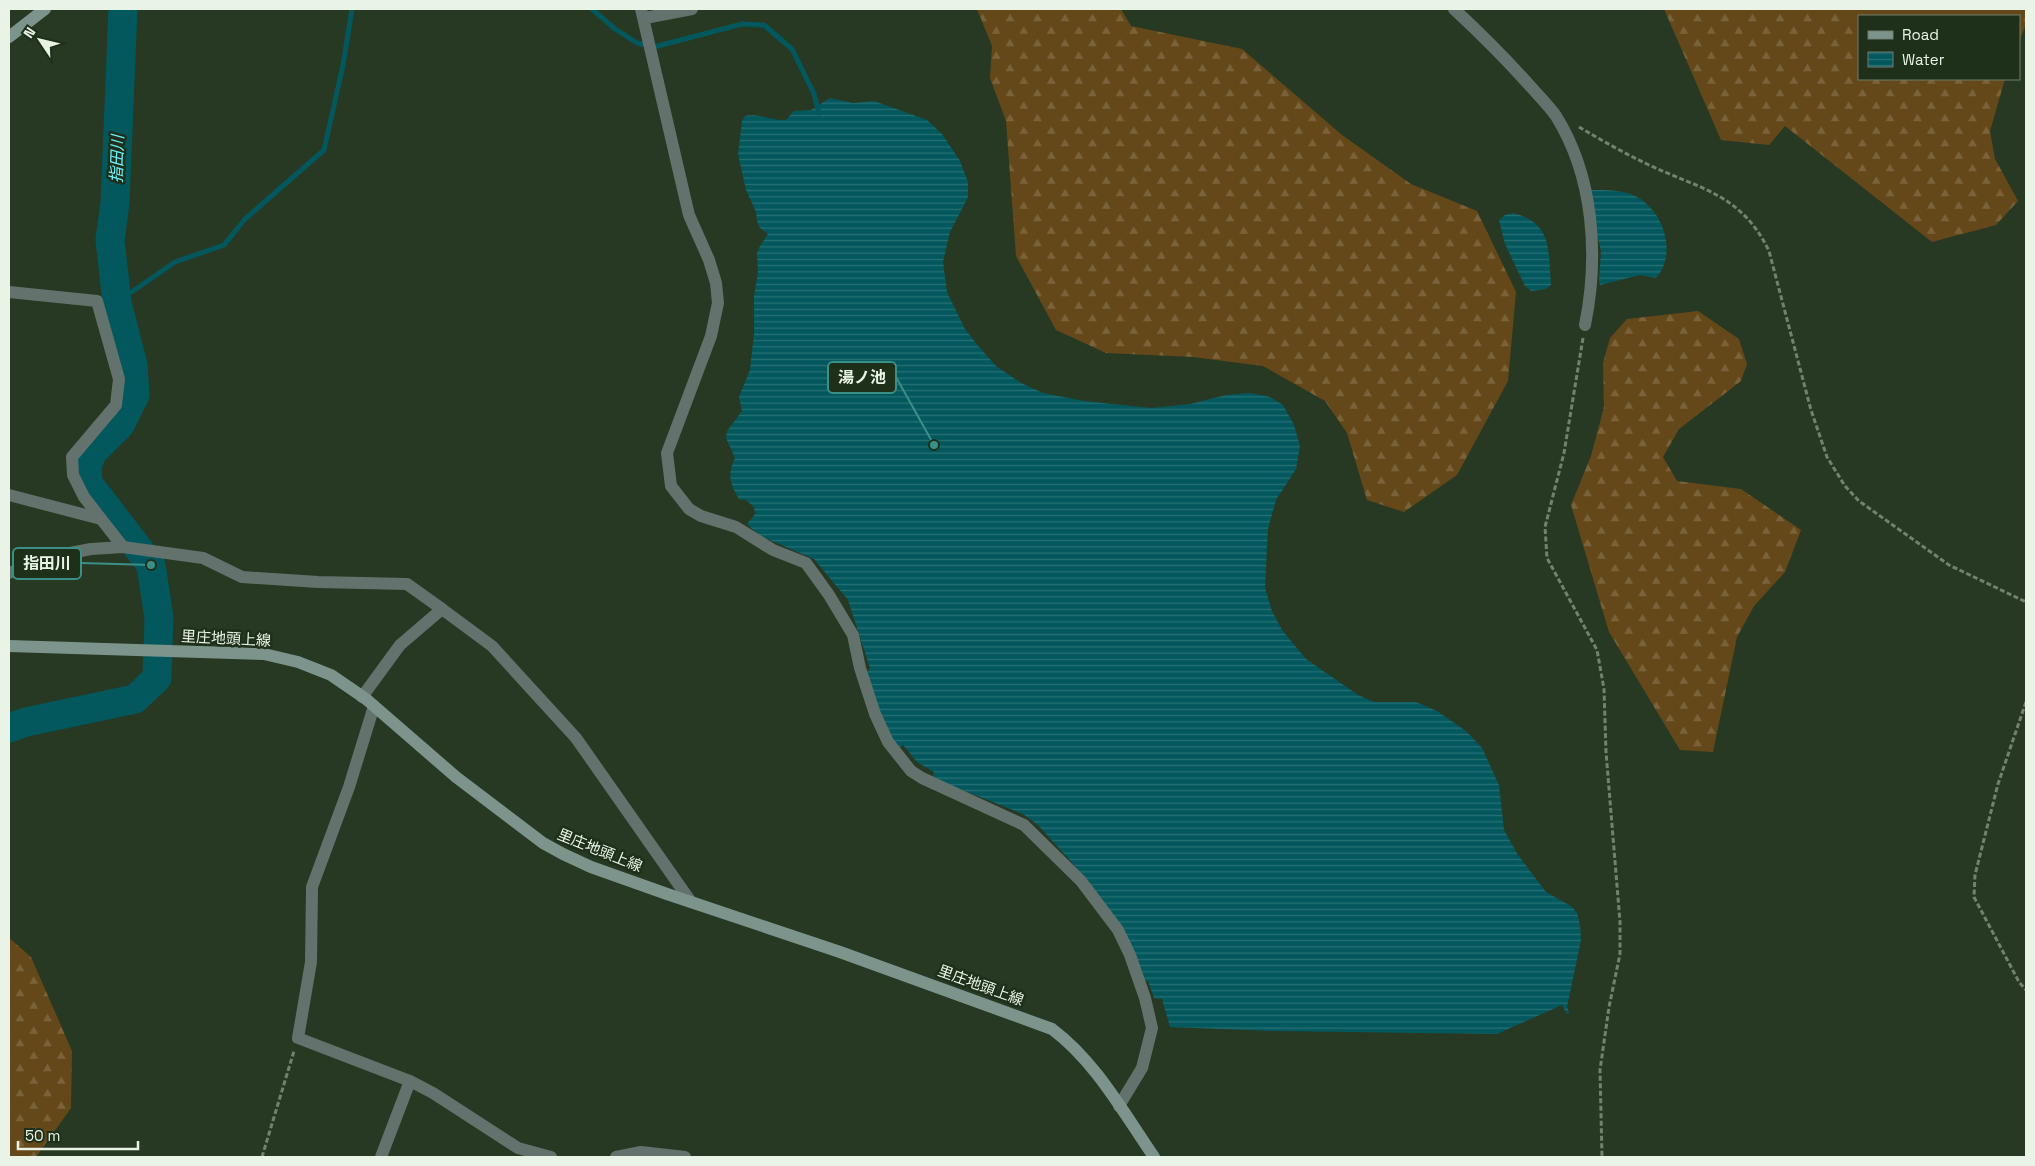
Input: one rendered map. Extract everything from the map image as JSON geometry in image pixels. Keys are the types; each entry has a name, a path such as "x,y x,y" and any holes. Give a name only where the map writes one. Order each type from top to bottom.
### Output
{"main road":[{"path":"9,37 44,9"},
{"name":"里庄地頭上線","path":"9,646 264,654 298,662 331,676 374,706 456,777 543,844 591,866 840,952 1052,1029 1065,1039 1095,1070 1154,1157"}],"street":[{"path":"692,9 643,13 689,215 709,260 716,283 718,303 711,336 667,453 671,486 689,509 701,516 736,527 773,550 806,563 829,595 853,634 860,668 876,714 888,742 911,771 922,778 1024,825 1081,881 1118,930 1130,955 1142,989 1152,1028 1142,1068 1119,1106"},
{"path":"1454,9 1496,48 1555,115 1576,155 1587,197 1592,240 1591,293 1585,325"},
{"path":"9,292 97,301 119,379 116,406 72,457 73,475 84,497 127,547"},
{"path":"9,495 101,519"},
{"path":"9,573 49,557 90,549 127,547 202,558 242,577 318,582 407,584 492,646 576,738 691,902"},
{"path":"362,697 400,645 442,609"},
{"path":"374,706 349,788 312,887 311,962 298,1038 410,1082 433,1094 518,1148 551,1157"},
{"path":"381,1157 410,1082"},
{"path":"616,1157 641,1152 685,1157"}],"path":[{"path":"1555,115 1647,164 1709,190 1742,213 1760,232 1769,251 1810,410 1827,457 1845,486 1859,501 1949,565 2026,602"},
{"path":"1585,325 1564,453 1545,527 1547,558 1597,650 1604,689 1606,752 1620,922 1620,954 1609,1007 1600,1070 1602,1157"},
{"path":"2026,702 1998,784 1975,875 1974,897 2019,982 2026,990"},
{"path":"262,1157 298,1038"}],"green space":[{"path":"977,9 1121,9 1131,26 1242,49 1342,135 1411,184 1477,211 1516,292 1508,381 1457,475 1404,512 1367,500 1347,433 1325,401 1263,366 1193,357 1106,353 1056,330 1016,256 1006,121 990,78 992,46"},
{"path":"1664,9 2026,9 2026,25 2020,39 2020,15 1858,15 1858,80 2005,80 1990,131 1995,159 2018,201 1996,225 1932,242 1785,126 1769,145 1721,140"},
{"path":"1698,311 1739,339 1747,364 1741,381 1679,429 1663,457 1677,481 1741,489 1801,530 1785,572 1754,606 1737,637 1713,752 1680,750 1609,632 1571,505 1591,456 1604,407 1603,363 1610,338 1627,319"},
{"path":"9,938 31,957 72,1051 71,1108 36,1157 9,1157"}],"water":[{"path":"830,98 853,103 874,101 927,120 942,134 960,161 968,182 968,197 950,232 943,262 947,292 965,329 979,347 996,366 1021,383 1043,393 1084,401 1151,408 1190,404 1226,395 1250,393 1270,397 1283,405 1294,425 1300,446 1296,469 1276,500 1268,529 1265,588 1272,611 1282,630 1306,659 1358,695 1374,702 1416,702 1437,711 1466,731 1482,748 1499,785 1504,830 1518,855 1546,892 1571,906 1577,913 1581,940 1567,1007 1569,1012 1567,1014 1562,1005 1497,1034 1272,1031 1170,1027 1162,999 1154,998 1148,981 1141,981 1114,918 1075,866 1038,825 1023,814 932,778 934,772 917,762 903,745 897,749 888,734 865,675 870,668 848,600 814,559 760,536 747,524 755,514 754,507 746,500 739,499 733,489 730,474 735,458 726,438 727,431 742,411 739,397 750,370 754,334 754,296 758,273 757,253 768,234 760,228 756,212 746,190 738,154 742,121 745,116 750,115 786,120 794,111 811,110"},
{"path":"1592,190 1617,191 1631,194 1642,200 1659,219 1664,231 1666,256 1663,267 1656,278 1640,275 1600,285 1601,251 1588,193"},
{"path":"1513,213 1535,224 1542,231 1546,240 1551,285 1546,289 1531,291 1525,286 1505,244 1499,220 1505,215"}],"waterway":[{"name":"指田川","path":"9,728 26,722 135,699 157,678 159,618 151,565 88,483 87,467 92,453 120,425 135,395 133,365 117,302 110,240 115,203 123,9"},
{"path":"117,302 175,262 224,245 245,219 324,150 343,65 352,9"},
{"path":"592,9 615,29 637,43 654,47 742,24 764,25 792,49 814,94 819,113"}],"place":[{"name":"湯ノ池","path":"934,445"},
{"name":"指田川","path":"151,565"}]}
